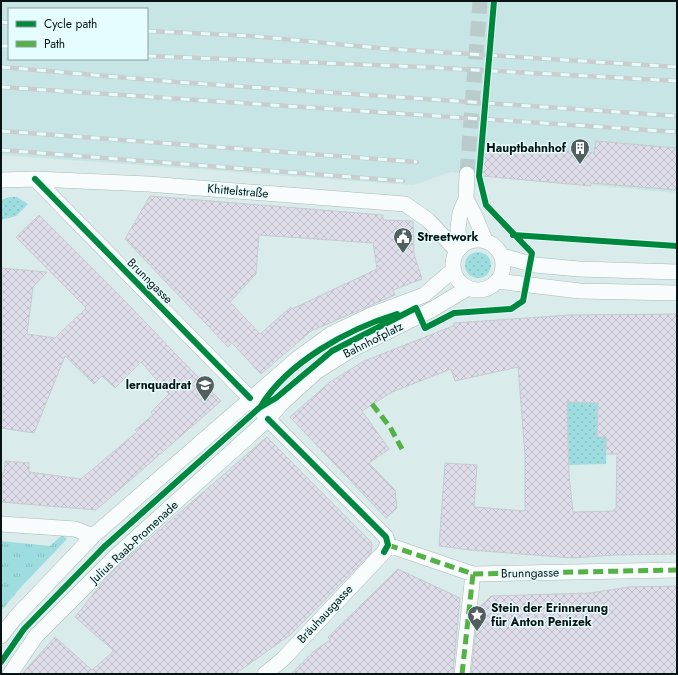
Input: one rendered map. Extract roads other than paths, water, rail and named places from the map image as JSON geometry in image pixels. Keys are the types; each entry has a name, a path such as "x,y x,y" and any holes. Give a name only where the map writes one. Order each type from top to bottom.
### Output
{"street":[{"path":"458,249 458,228 460,213 466,199 467,174"},
{"name":"Khittelstraße","path":"1,180 35,179 148,184 404,204 428,220 458,249"},
{"name":"Brunngasse","path":"35,179 250,398 268,419 386,537 386,548 473,574 677,570"},
{"path":"466,199 485,240"},
{"path":"473,239 485,240 496,247 502,256 502,273 497,281 484,289 468,288 461,284 453,270 452,260 458,249 473,239"},
{"path":"502,256 535,265 579,269 677,272"},
{"name":"Bahnhofplatz","path":"250,398 298,358 331,334 371,315 424,295 453,270"},
{"path":"497,281 580,291 677,293"},
{"name":"Bahnhofplatz","path":"268,419 281,404 316,372 351,350 431,310 468,288"},
{"path":"1,636 15,618 93,536 250,398"},
{"name":"Julius Raab-Promenade","path":"10,674 36,636 116,556 268,419"},
{"path":"1,524 75,529 93,536"},
{"name":"Bräuhausgasse","path":"265,674 282,659 386,548"},
{"path":"462,674 473,574"}],"tunnel":[{"path":"467,174 480,1"}],"railway":[{"path":"1,22 8,23"},
{"path":"148,31 252,36 389,49 677,67"},
{"path":"1,46 8,46"},
{"path":"148,56 422,67 677,81"},
{"path":"1,67 176,82 677,116"},
{"path":"1,87 677,132"},
{"path":"1,131 417,162"},
{"path":"1,150 403,181"}],"place":[{"name":"Hauptbahnhof","path":"580,165"},
{"name":"Streetwork","path":"403,254"},
{"name":"lernquadrat","path":"205,402"},
{"name":"Stein der Erinnerung für Anton Penizek","path":"477,632"}]}
